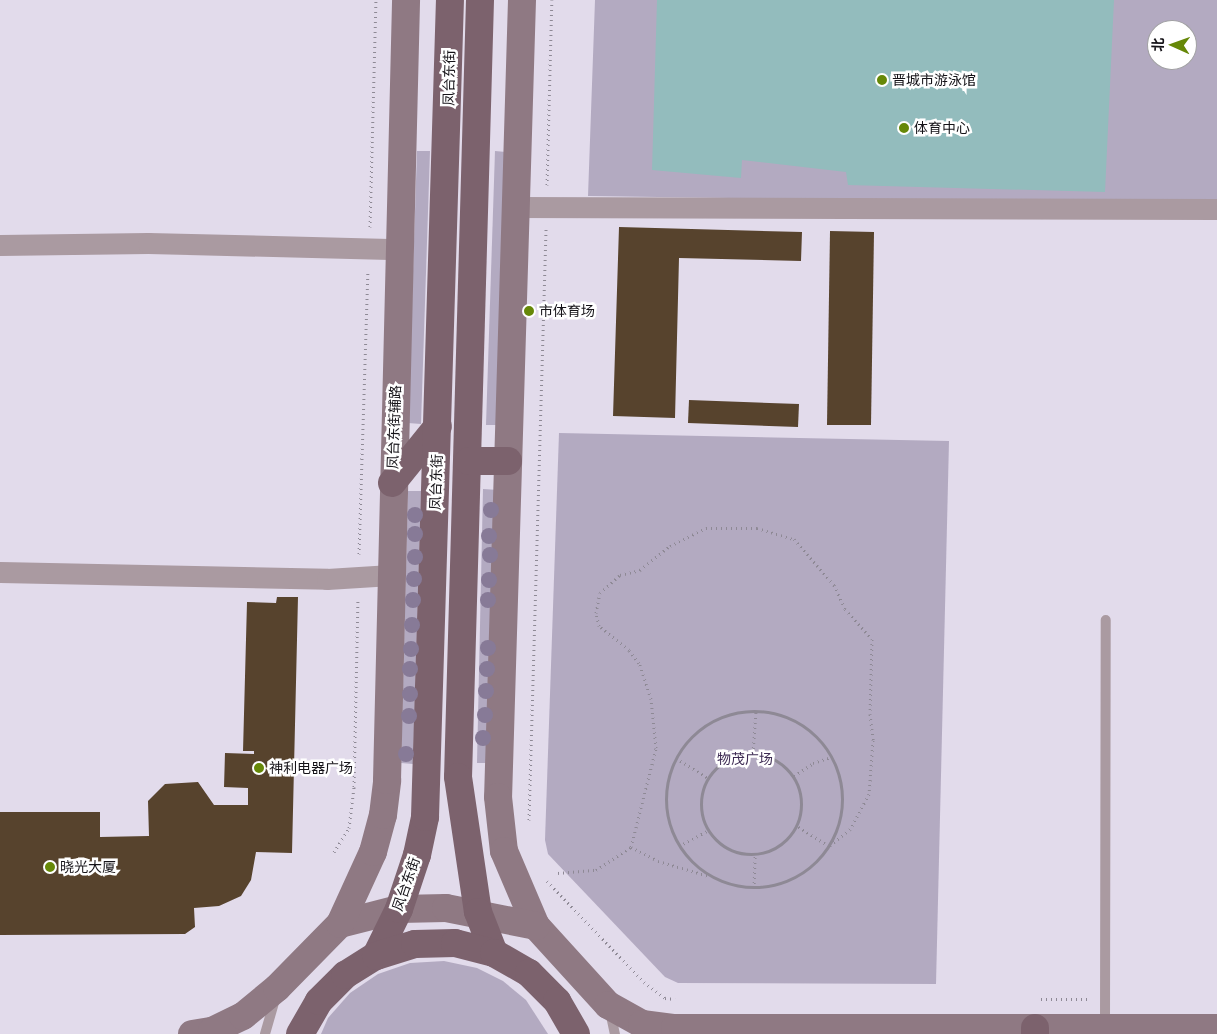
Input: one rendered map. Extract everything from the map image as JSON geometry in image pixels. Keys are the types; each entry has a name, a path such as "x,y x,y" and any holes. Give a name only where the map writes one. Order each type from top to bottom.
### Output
{"main road":[{"name":"凤台东街辅路","path":"340,924 373,852 387,780 392,483 406,0"},
{"name":"凤台东街","path":"376,956 399,909 417,855 425,817 450,0"},
{"path":"480,0 469,461 458,777 478,912 494,953"},
{"path":"522,0 498,797 504,852 536,926 608,1004 642,1024 675,1028 1035,1031 1105,1028 1217,1028"},
{"path":"392,483 438,426"},
{"path":"469,461 508,461"},
{"path":"192,1034 212,1030 243,1016 277,988 340,924 399,909 446,908 478,912 536,926"},
{"path":"300,1034 319,1001 345,975 376,956 415,944 447,943 494,953 529,973 557,1001 576,1034"}],"street":[{"path":"516,207 1217,209"},
{"path":"0,245 148,242 399,249"},
{"path":"0,572 327,579 358,575 391,575"}],"lane":[{"path":"1105,1028 1106,620"},
{"path":"266,1034 277,988"},
{"path":"608,1004 615,1034"}],"path":[{"path":"334,852 349,828 354,787 358,575 376,0"},
{"path":"529,830 552,0"},
{"path":"558,873 596,870 631,847 654,755 656,731 651,699 639,663 629,650 599,626 596,601 605,587 620,575 640,570 670,546 706,528 757,528 794,539 834,585 845,609 872,639 870,714 873,740 869,794 850,829 828,846"},
{"path":"753,753 756,711"},
{"path":"631,847 658,861 711,876 732,885 754,888 789,881 818,860 828,846 841,811 838,774 831,757 807,729 783,717 756,711 718,718 687,742 676,758 668,780 666,802 669,825 679,846 693,863 711,876"},
{"path":"753,753 774,758 794,776 802,801 796,826 780,845 755,854 733,850 709,830 701,798 708,778 721,763 733,756 753,753"},
{"path":"794,776 813,763 831,757"},
{"path":"676,758 708,778"},
{"path":"796,826 828,846"},
{"path":"679,846 709,830"},
{"path":"754,888 755,854"},
{"path":"543,876 644,982 665,998 682,1000"},
{"path":"1036,999 1105,998"}],"green space":[{"name":"晋城市游泳馆","path":"595,0 1217,0 1217,205 588,196"},
{"path":"417,151 430,151 421,424 408,423"},
{"path":"495,151 506,152 498,425 486,425"},
{"name":"物茂广场","path":"559,433 949,441 936,984 678,983 665,977 548,854 545,840"},
{"path":"483,489 498,490 491,763 477,763"},
{"path":"408,491 421,491 413,764 401,763"},
{"path":"444,961 477,968 503,981 526,1000 548,1034 321,1034 328,1018 350,993 378,974 410,963"}],"shaded area":[{"name":"晋城市游泳馆","path":"657,0 1114,0 1105,192 848,185 846,172 742,160 741,178 652,170"}],"building":[{"path":"619,227 802,232 801,261 679,258 675,418 613,416"},
{"path":"830,231 874,232 871,425 827,425"},
{"path":"689,400 799,404 798,427 688,423"},
{"name":"神利电器广场","path":"277,597 298,597 292,853 256,852 251,880 241,896 219,906 194,908 195,927 185,934 0,935 0,812 100,812 100,837 149,836 148,801 165,784 198,782 214,805 248,805 248,788 224,787 225,753 254,754 254,751 243,751 247,602 276,603"}],"place":[{"name":"晋城市游泳馆","path":"882,80"},
{"name":"体育中心","path":"904,128"},
{"name":"市体育场","path":"529,311"},
{"name":"神利电器广场","path":"259,768"},
{"name":"晓光大厦","path":"50,867"}]}
